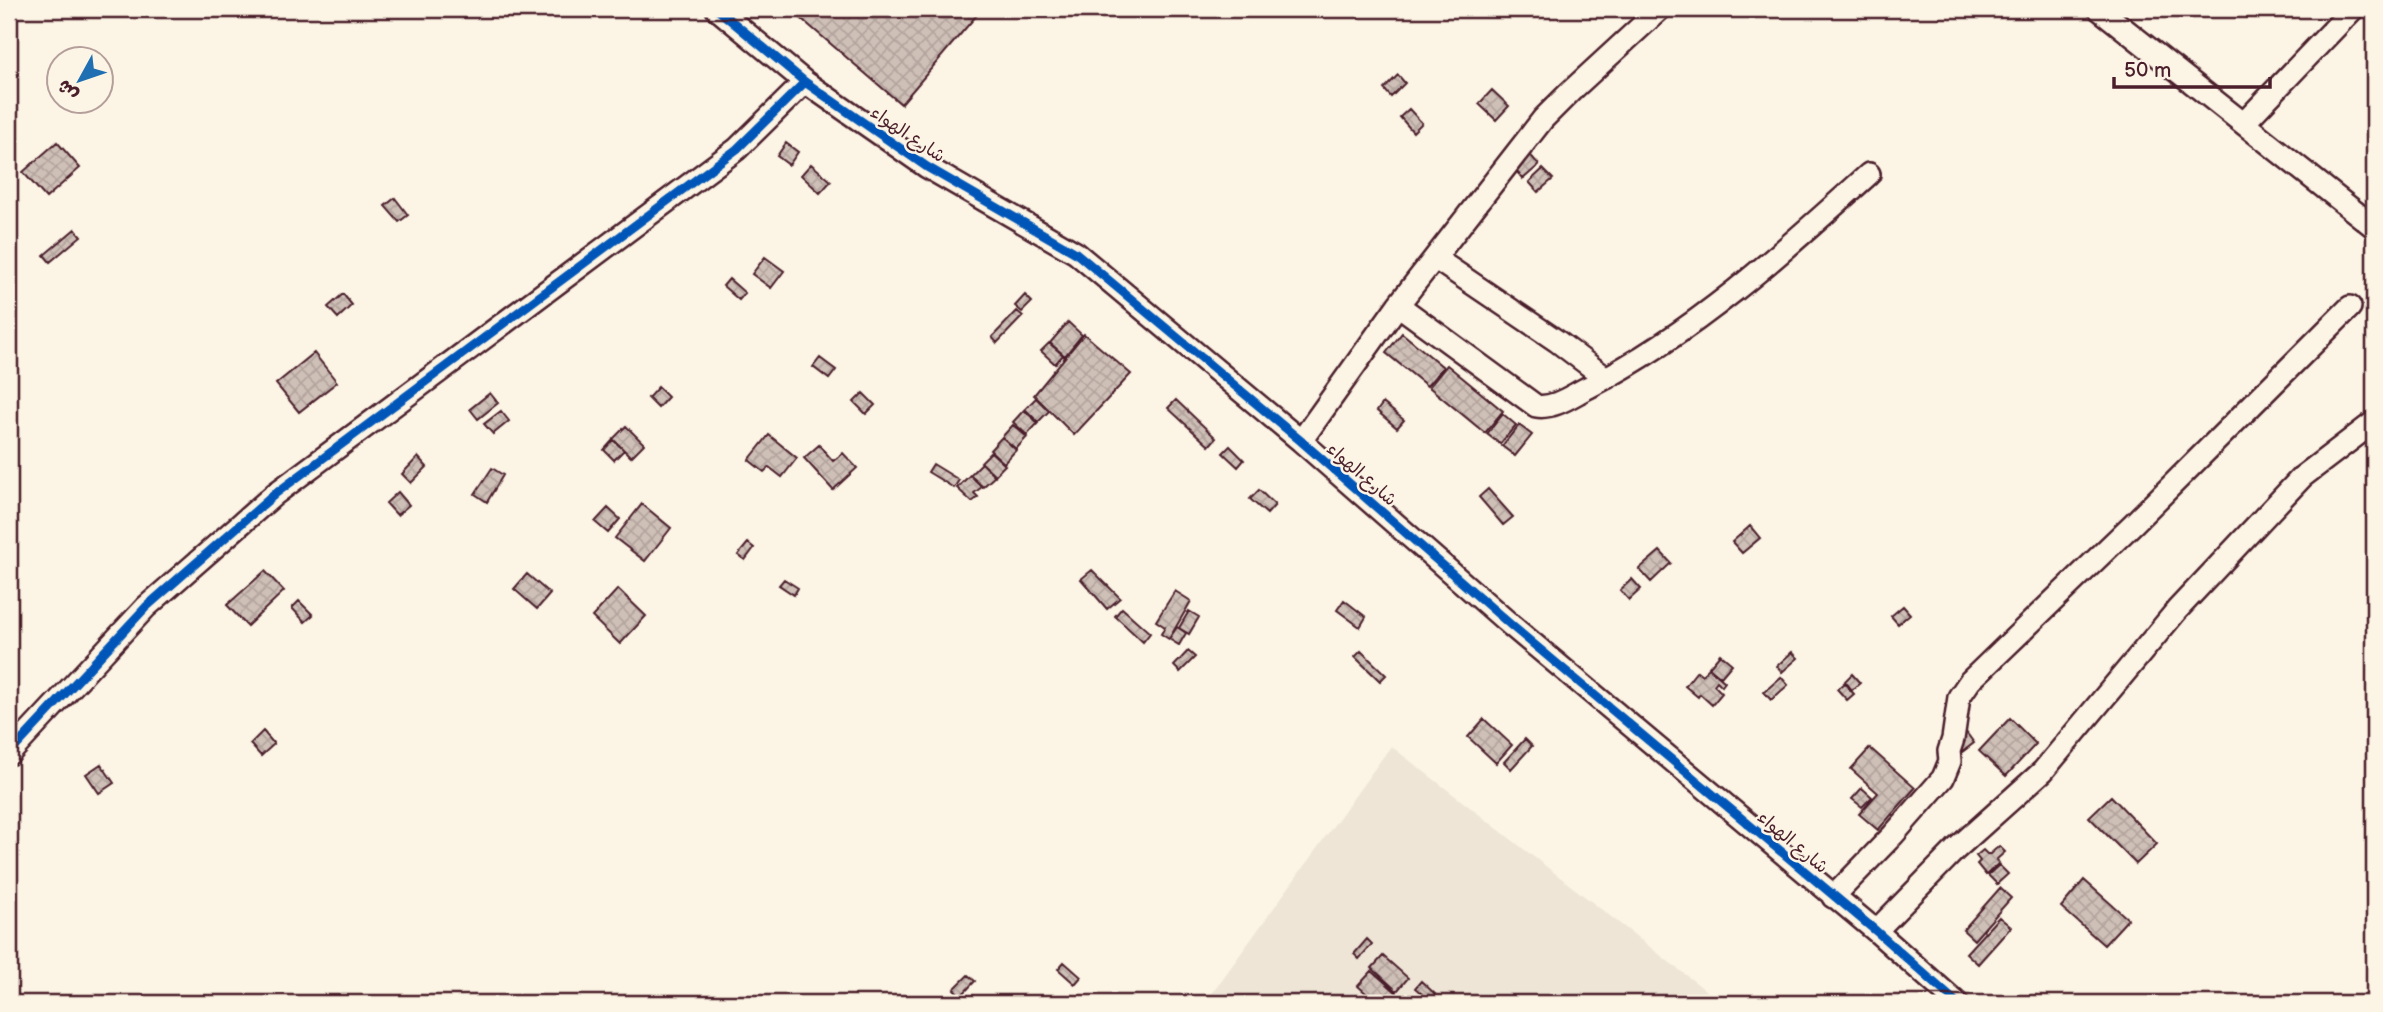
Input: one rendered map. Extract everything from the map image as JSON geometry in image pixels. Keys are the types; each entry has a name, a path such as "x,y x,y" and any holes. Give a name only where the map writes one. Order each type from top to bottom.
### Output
{"street":[{"name":"شارع الهواء","path":"717,9 806,82 927,167 1076,253 1301,441 1512,626 1876,931 1957,1003"},
{"path":"1301,441 1398,305 1543,119 1660,9"},
{"path":"2099,9 2374,227"},
{"path":"2244,123 2353,9"},
{"path":"9,754 146,607 275,494 737,149 806,82"},
{"path":"1398,305 1536,406 1548,408 1605,378 1676,335 1766,267 1868,174"},
{"path":"1436,259 1557,341 1605,378"},
{"path":"1833,897 1943,778 1950,761 1949,751 1959,696 1970,681 2134,523 2350,307"},
{"path":"1876,931 1956,849 2037,778 2177,610 2302,477 2374,422"}],"shaded area":[{"path":"1391,746 1722,1003 1205,1003"}],"building":[{"path":"790,9 982,9 901,104"},
{"path":"1398,75 1405,83 1391,97 1384,89"},
{"path":"1492,90 1509,106 1496,120 1479,104"},
{"path":"1409,109 1422,123 1413,132 1400,117"},
{"path":"57,142 80,168 46,198 23,172"},
{"path":"786,143 798,152 789,165 777,156"},
{"path":"1527,151 1539,165 1523,179 1511,165"},
{"path":"811,164 831,181 820,193 801,175"},
{"path":"1543,169 1553,179 1538,192 1529,182"},
{"path":"395,198 408,215 399,222 385,206"},
{"path":"75,229 81,236 50,262 44,255"},
{"path":"765,257 784,271 771,288 752,274"},
{"path":"729,279 745,293 739,300 723,286"},
{"path":"343,294 352,305 338,318 328,307"},
{"path":"1025,295 1032,302 1022,312 1015,306"},
{"path":"1017,311 1023,316 997,343 992,337"},
{"path":"1068,322 1082,335 1065,356 1050,343"},
{"path":"1402,333 1443,367 1427,386 1386,353"},
{"path":"1084,334 1131,374 1074,435 1034,395"},
{"path":"1049,343 1063,355 1055,364 1041,351"},
{"path":"314,353 337,382 299,412 276,384"},
{"path":"820,358 836,370 829,379 813,367"},
{"path":"1447,365 1503,411 1485,433 1429,387"},
{"path":"658,387 668,397 658,408 648,398"},
{"path":"490,393 498,403 478,419 470,409"},
{"path":"863,393 875,405 866,414 854,402"},
{"path":"1036,398 1049,411 1038,422 1025,409"},
{"path":"1176,400 1216,438 1209,446 1168,408"},
{"path":"1383,403 1404,420 1397,428 1377,411"},
{"path":"1024,410 1038,423 1027,435 1013,422"},
{"path":"501,411 509,421 493,434 484,424"},
{"path":"1503,414 1516,425 1500,444 1487,434"},
{"path":"1013,425 1027,437 1016,449 1002,437"},
{"path":"1519,425 1532,435 1515,456 1502,446"},
{"path":"626,426 644,444 631,457 613,439"},
{"path":"769,435 797,458 782,477 769,467 764,472 749,460"},
{"path":"1002,437 1016,450 1004,463 990,450"},
{"path":"613,440 624,450 614,460 604,450"},
{"path":"819,445 833,461 843,453 857,468 833,490 804,458"},
{"path":"1230,446 1244,460 1238,467 1223,453"},
{"path":"991,452 1005,465 995,475 981,462"},
{"path":"418,457 427,467 411,483 402,474"},
{"path":"982,463 995,476 983,487 970,475"},
{"path":"933,464 959,480 954,488 928,472"},
{"path":"492,468 503,475 487,502 475,494"},
{"path":"970,475 982,487 974,493 978,497 972,502 957,488"},
{"path":"1488,489 1513,517 1503,525 1479,497"},
{"path":"1259,490 1275,505 1267,514 1250,499"},
{"path":"398,492 409,505 397,515 386,503"},
{"path":"642,504 671,528 645,561 615,538"},
{"path":"608,508 620,519 608,533 595,522"},
{"path":"1750,526 1760,538 1742,553 1732,542"},
{"path":"748,543 754,548 745,560 738,555"},
{"path":"1660,551 1671,563 1651,582 1639,569"},
{"path":"1092,570 1120,598 1107,609 1081,579"},
{"path":"265,571 284,591 247,626 227,605"},
{"path":"527,574 550,594 537,609 514,589"},
{"path":"784,579 798,588 794,595 779,585"},
{"path":"1632,579 1641,589 1629,600 1620,590"},
{"path":"618,589 646,616 620,644 592,617"},
{"path":"1175,591 1191,601 1169,639 1161,634 1165,627 1156,621"},
{"path":"1344,600 1366,617 1360,627 1337,610"},
{"path":"299,601 313,615 305,622 292,608"},
{"path":"1903,606 1910,614 1898,624 1891,616"},
{"path":"1122,608 1150,633 1143,642 1115,616"},
{"path":"1189,611 1199,617 1189,634 1179,628"},
{"path":"1177,627 1186,633 1179,645 1169,639"},
{"path":"1188,651 1195,657 1180,672 1174,666"},
{"path":"1361,651 1386,675 1380,681 1355,657"},
{"path":"1792,652 1798,658 1782,672 1777,666"},
{"path":"1720,654 1732,664 1721,677 1709,667"},
{"path":"1709,668 1725,682 1722,686 1717,681 1714,685 1722,693 1712,705 1685,686 1697,671 1702,675"},
{"path":"1852,674 1860,683 1852,690 1845,681"},
{"path":"1781,677 1788,685 1771,700 1764,692"},
{"path":"1844,683 1854,694 1847,700 1837,689"},
{"path":"2010,718 2036,744 2006,776 1979,751"},
{"path":"1484,719 1512,745 1496,763 1468,737"},
{"path":"263,731 274,744 261,756 250,744"},
{"path":"1966,732 1974,743 1961,753 1952,743"},
{"path":"1525,739 1532,746 1511,769 1504,762"},
{"path":"1870,748 1915,788 1878,830 1859,814 1878,793 1851,769"},
{"path":"101,764 114,783 99,793 86,774"},
{"path":"1862,788 1872,797 1862,807 1852,799"},
{"path":"2111,796 2157,844 2136,864 2089,817"},
{"path":"1999,846 2005,852 1996,860 1999,863 1986,875 1977,864 1980,861 1976,856 1983,850 1990,854"},
{"path":"1999,865 2008,874 1997,884 1988,875"},
{"path":"2084,880 2128,919 2104,945 2061,907"},
{"path":"2000,888 2011,898 1974,940 1963,930"},
{"path":"1999,917 2011,927 1978,964 1966,953"},
{"path":"1367,939 1372,944 1359,959 1354,954"},
{"path":"1383,956 1408,978 1397,991 1372,968"},
{"path":"1064,962 1081,977 1075,984 1058,969"},
{"path":"1372,971 1397,993 1388,1003 1377,1003 1358,986"},
{"path":"968,975 975,981 961,996 954,989"},
{"path":"1421,981 1435,994 1429,1000 1415,988"}],"cycle path":[{"path":"717,9 805,82 927,167 1076,253 1301,441 1512,626 1876,931 1957,1003"},
{"path":"9,754 146,607 275,494 737,149 805,82"}]}
